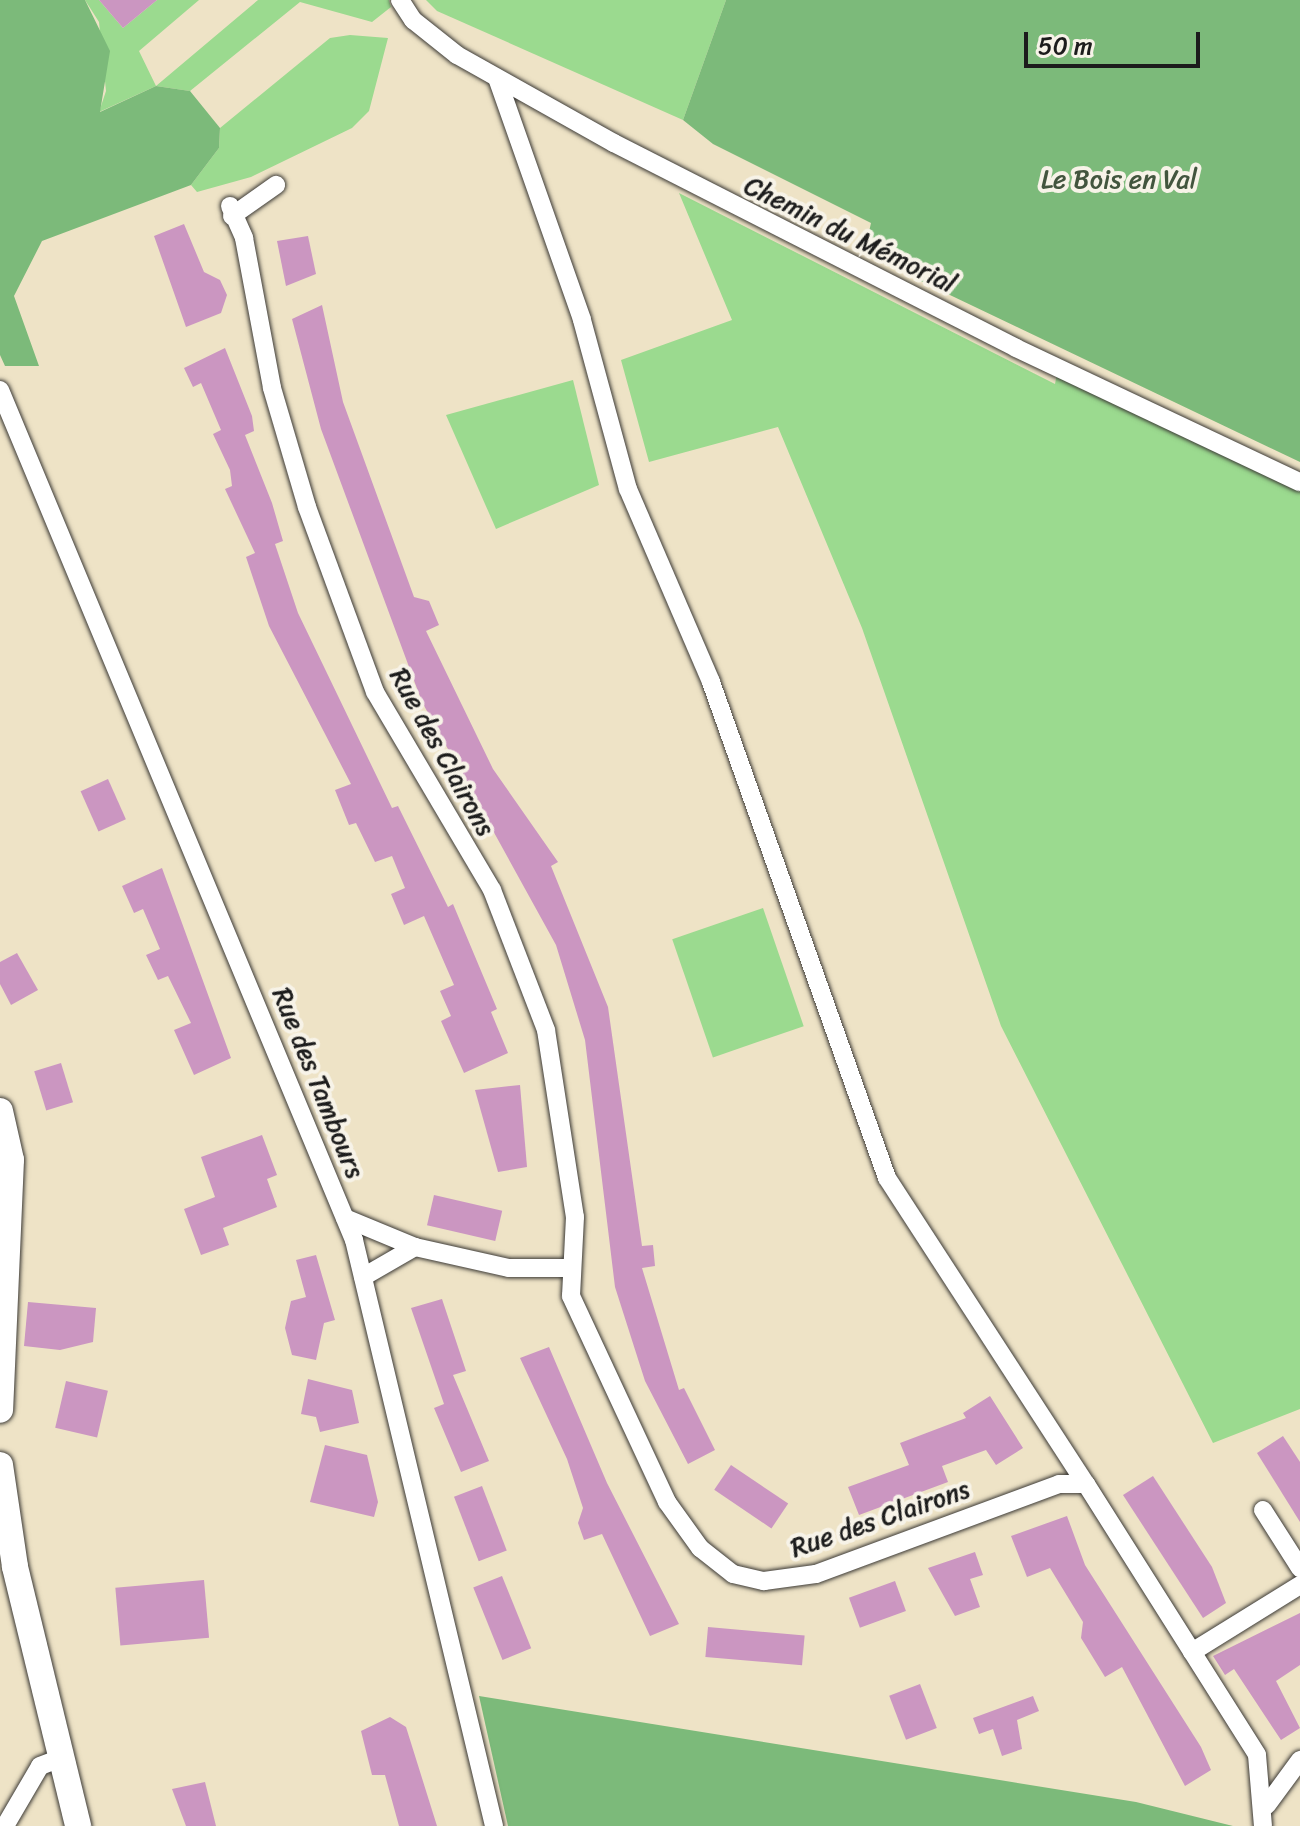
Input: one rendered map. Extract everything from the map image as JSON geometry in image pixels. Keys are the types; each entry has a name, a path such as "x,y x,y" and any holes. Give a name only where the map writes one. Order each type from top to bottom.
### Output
{"main road":[{"path":"0,1111 11,1160 0,1410"},
{"path":"0,1465 15,1567 78,1826"}],"street":[{"name":"Chemin du Mémorial","path":"400,0 413,20 497,78 766,223 1300,482"},
{"path":"497,78 582,320 628,489 711,682 887,1178 1257,1755 1267,1805 1263,1826"},
{"name":"Rue des Clairons","path":"276,185 231,211 244,238 272,388 307,507 375,692 492,890 546,1030 575,1217 567,1268 571,1296 667,1502 700,1548 733,1574 764,1581 816,1574 1059,1484 1086,1484"},
{"name":"Rue des Tambours","path":"0,390 345,1218 363,1277 494,1826"},
{"path":"345,1218 415,1247 509,1268 567,1268"},
{"path":"363,1277 415,1247"},
{"path":"1263,1510 1300,1568"},
{"path":"1192,1652 1300,1585"},
{"path":"5,1826 40,1766 61,1758"},
{"path":"1267,1805 1300,1760"}],"green space":[{"path":"0,0 85,0 110,51 100,112 156,86 190,91 220,128 219,148 191,185 42,241 14,296 39,366 5,366 0,355"},
{"path":"85,0 99,0 123,28 157,0 199,0 139,51 156,86 99,112 106,91 99,22"},
{"path":"258,0 389,0 391,7 372,22 300,2 190,91 156,86"},
{"path":"426,0 726,0 683,120 437,11"},
{"name":"Le Bois en Val","path":"726,0 1300,0 1300,462 864,254 871,223 713,144 683,120"},
{"path":"350,35 388,38 369,111 352,128 251,177 197,192 191,185 219,148 220,128 330,38"},
{"path":"679,193 1055,384 1058,368 1300,482 1300,1409 1213,1443 1001,1026 862,628 778,427 649,462 621,360 732,320"},
{"path":"573,380 599,485 496,529 446,415"},
{"path":"763,908 804,1026 713,1057 672,939"},
{"path":"479,1696 1136,1802 1233,1826 508,1826"}],"building":[{"path":"99,0 157,0 123,28"},
{"path":"184,224 204,272 220,280 227,295 221,313 186,327 154,236"},
{"path":"308,236 316,274 286,286 277,241"},
{"path":"322,305 343,402 414,597 429,601 439,625 426,631 493,769 558,862 551,866 608,1007 642,1246 653,1245 655,1266 642,1268 679,1390 684,1388 715,1450 688,1464 645,1381 615,1287 585,1040 556,945 422,702 321,429 292,319"},
{"path":"225,348 252,416 254,431 245,435 272,503 283,541 275,544 298,613 392,808 398,806 448,907 453,904 497,1009 491,1012 508,1053 464,1073 441,1021 451,1016 440,991 454,985 424,916 404,925 391,894 405,888 392,856 375,862 356,823 349,825 335,790 351,784 269,626 246,557 255,553 225,489 232,486 230,470 213,434 221,430 201,383 193,387 184,368"},
{"path":"108,779 126,819 98,831 81,791"},
{"path":"162,868 231,1058 194,1075 174,1030 191,1023 168,976 158,980 146,955 160,949 143,909 134,913 122,886"},
{"path":"17,953 38,990 11,1005 0,984 0,962"},
{"path":"61,1063 73,1102 46,1110 34,1071"},
{"path":"520,1085 527,1167 498,1172 475,1090"},
{"path":"262,1135 277,1175 267,1179 277,1207 223,1228 229,1245 201,1255 184,1209 215,1197 201,1157"},
{"path":"434,1195 502,1211 495,1241 427,1225"},
{"path":"316,1255 335,1320 324,1323 316,1360 292,1355 285,1328 291,1301 306,1297 296,1260"},
{"path":"442,1299 466,1371 453,1375 489,1461 461,1472 434,1408 444,1404 411,1308"},
{"path":"28,1302 96,1308 93,1342 60,1350 24,1346"},
{"path":"549,1347 607,1483 679,1624 650,1636 602,1534 584,1540 578,1523 583,1508 567,1459 520,1358"},
{"path":"308,1379 352,1390 359,1423 320,1432 316,1417 301,1414"},
{"path":"66,1381 108,1391 97,1437 55,1428"},
{"path":"990,1396 1023,1448 996,1465 986,1450 942,1466 948,1482 859,1515 848,1487 909,1465 900,1443 966,1418 963,1413"},
{"path":"1283,1436 1300,1462 1300,1522 1257,1453"},
{"path":"325,1445 367,1455 378,1502 374,1517 310,1502"},
{"path":"731,1465 788,1504 771,1528 714,1490"},
{"path":"1153,1476 1212,1567 1226,1603 1203,1618 1123,1495"},
{"path":"482,1486 507,1550 479,1561 454,1497"},
{"path":"1067,1516 1085,1565 1201,1747 1211,1770 1185,1786 1122,1667 1105,1677 1081,1638 1083,1622 1050,1568 1027,1577 1011,1536"},
{"path":"975,1552 983,1575 970,1579 980,1607 955,1616 928,1568"},
{"path":"502,1576 531,1648 502,1660 473,1588"},
{"path":"204,1580 209,1638 120,1646 115,1588"},
{"path":"895,1581 906,1611 860,1628 849,1598"},
{"path":"1300,1613 1300,1665 1276,1681 1300,1728 1281,1740 1234,1669 1225,1675 1213,1656"},
{"path":"708,1627 805,1635 802,1665 705,1657"},
{"path":"920,1684 937,1728 906,1740 889,1696"},
{"path":"1033,1696 1039,1711 1017,1720 1022,1749 1002,1756 993,1729 979,1734 973,1718"},
{"path":"390,1717 406,1727 437,1826 399,1826 385,1775 372,1775 361,1731"},
{"path":"205,1782 216,1826 186,1826 172,1789"}]}
